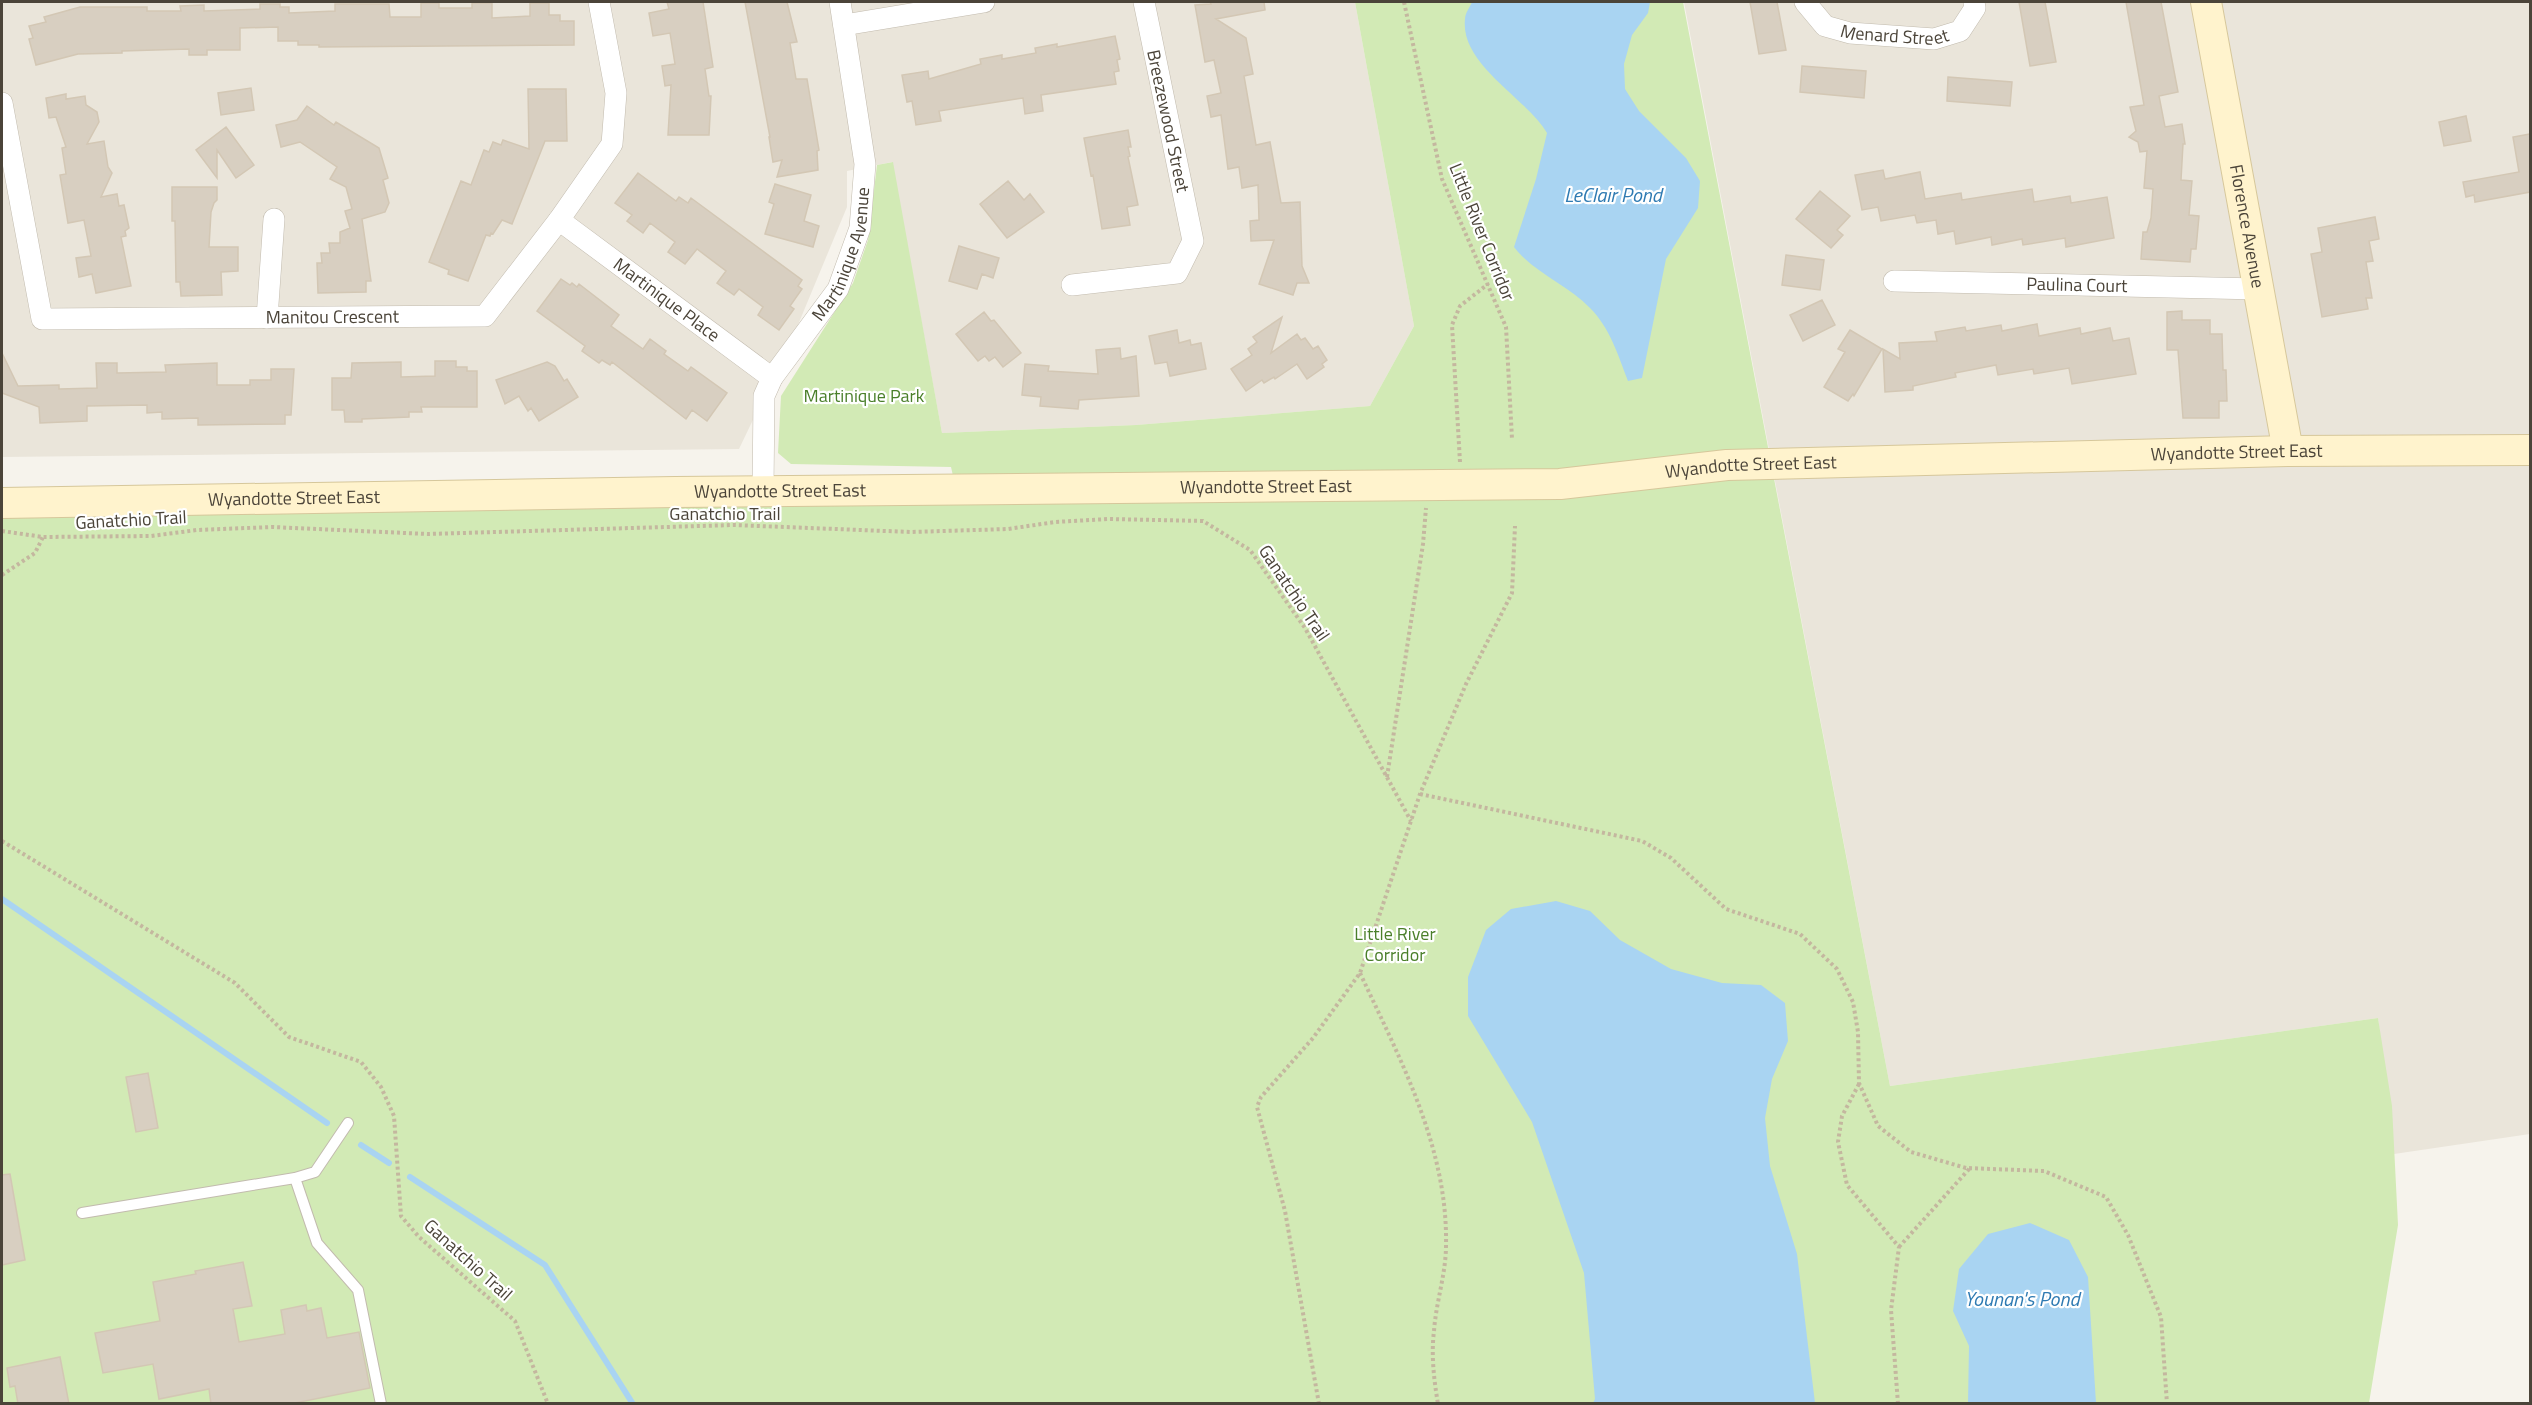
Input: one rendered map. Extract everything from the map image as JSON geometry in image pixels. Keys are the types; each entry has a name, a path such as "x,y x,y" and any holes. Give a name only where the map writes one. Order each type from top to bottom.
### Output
{"street":[{"name":"Manitou Crescent","path":"2,103 42,319 485,316 559,220 612,144 616,93 599,2"},
{"name":"Martinique Avenue","path":"764,491 764,396 772,378 837,289 860,228 865,164 840,2"},
{"path":"844,25 984,2"},
{"name":"Breezewood Street","path":"1072,285 1177,273 1193,241 1143,2"},
{"name":"Menard Street","path":"1805,2 1826,26 1850,33 1934,39 1960,31 1975,8 1974,2"},
{"name":"Florence Avenue","path":"2206,2 2288,451"},
{"path":"267,318 274,219"},
{"name":"Martinique Place","path":"559,220 772,378"},
{"name":"Paulina Court","path":"1894,281 2259,289"},
{"name":"Wyandotte Street East","path":"2,503 764,491 1560,484 1727,465 2288,451 2530,450"}],"lane":[{"path":"82,1213 295,1178 315,1172 348,1123"},
{"path":"295,1178 317,1243 358,1290 381,1404"}],"path":[{"name":"Little River Corridor","path":"1404,2 1442,179 1506,327 1512,439"},
{"path":"1460,462 1452,325 1460,306 1488,284"},
{"path":"1387,777 1423,544 1426,503"},
{"name":"Ganatchio Trail","path":"2,531 43,537 151,536 197,530 272,527 428,534 734,525 910,532 1008,529 1055,522 1108,519 1203,521 1250,550 1305,628 1411,821"},
{"path":"1319,1404 1285,1211 1257,1107 1261,1097 1313,1038 1360,973 1420,794 1466,684 1512,593 1515,526"},
{"path":"2,575 35,553 43,537"},
{"path":"1420,794 1642,841 1671,858 1726,909 1800,934 1837,969 1853,1002 1858,1032 1859,1083 1878,1126 1911,1152 1970,1168 2044,1171 2106,1197 2128,1235 2161,1317 2167,1404"},
{"name":"Ganatchio Trail","path":"2,841 235,983 289,1037 361,1062 381,1087 394,1116 401,1216 419,1237 515,1321 548,1404"},
{"path":"1360,973 1416,1096 1433,1147 1444,1195 1446,1247 1433,1332 1434,1381 1438,1404"},
{"path":"1859,1083 1842,1116 1838,1142 1847,1185 1899,1247"},
{"path":"1898,1404 1892,1310 1899,1247 1970,1168"}],"shaded area":[{"path":"2,2 1355,2 1414,326 1370,406 1136,425 942,433 892,162 847,171 847,207 795,332 739,449 2,457"},
{"path":"1684,2 2530,2 2530,1134 2394,1154 2378,1018 1890,1086"}],"green space":[{"name":"Little River Corridor","path":"1355,2 1683,2 1890,1086 2378,1018 2392,1106 2398,1225 2369,1403 2,1403 2,503 956,489 951,467 791,464 778,453 781,396 853,283 868,240 877,165 893,162 942,433 1136,425 1370,406 1414,326"}],"water":[{"name":"LeClair Pond","path":"1472,2 1650,2 1648,13 1632,35 1624,64 1625,89 1639,111 1686,158 1700,181 1698,208 1666,259 1642,378 1628,381 1613,342 1597,316 1571,292 1531,264 1514,247 1536,179 1547,133 1538,120 1483,66 1473,51 1466,36 1465,19"},
{"path":"1556,901 1590,911 1620,940 1671,969 1722,983 1761,985 1785,1003 1788,1041 1772,1079 1765,1118 1770,1166 1797,1254 1815,1403 1593,1403 1595,1399 1584,1273 1532,1122 1468,1016 1468,977 1486,930 1511,909"},
{"name":"Younan's Pond","path":"2030,1223 2069,1240 2088,1277 2096,1403 1968,1403 1969,1346 1953,1311 1959,1269 1988,1234"}],"building":[{"path":"667,2 703,2 713,67 705,69 709,96 711,96 709,135 668,135 671,85 665,86 662,66 675,64 670,33 653,36 649,13 669,9"},
{"path":"745,2 787,2 797,42 790,43 796,79 807,79 819,150 817,151 818,170 777,177 782,160 773,162"},
{"path":"1210,2 1264,2 1265,10 1216,19 1246,38 1253,74 1244,76 1256,145 1270,142 1281,203 1300,202 1302,266 1309,283 1297,283 1293,295 1259,284 1274,240 1251,241 1250,221 1259,220 1258,185 1242,188 1239,167 1228,169 1221,115 1211,117 1207,96 1221,93 1214,60 1205,62 1195,5 1211,4"},
{"path":"1750,2 1777,2 1786,50 1759,54"},
{"path":"2019,2 2045,2 2056,62 2030,66"},
{"path":"2126,2 2161,2 2178,92 2159,96 2165,127 2182,124 2185,144 2183,144 2181,180 2192,181 2189,215 2199,216 2196,249 2191,249 2190,262 2141,259 2143,232 2147,232 2151,218 2153,189 2144,188 2147,151 2140,152 2138,142 2129,137 2136,131 2130,107 2144,105"},
{"path":"421,3 439,3 439,8 472,8 472,3 492,3 492,18 530,16 530,3 549,3 549,15 560,15 560,21 574,21 574,45 319,47 319,45 298,45 298,41 278,41 278,27 240,28 240,50 207,50 207,55 189,55 189,49 78,54 36,65 29,39 33,38 29,26 46,22 44,17 80,7 147,7 147,11 181,11 180,6 204,5 204,11 260,9 260,4 280,4 280,7 289,7 289,13 335,11 335,4 389,4 390,17 421,17"},
{"path":"1115,36 1120,59 1117,60 1119,71 1114,72 1116,84 1041,95 1043,111 1025,114 1023,98 939,111 941,121 916,125 912,101 907,102 902,75 928,71 929,79 981,64 980,59 1002,55 1002,59 1036,53 1035,48 1057,44 1057,47"},
{"path":"1802,66 1866,71 1864,98 1800,92"},
{"path":"1948,77 2012,82 2010,106 1947,101"},
{"path":"251,88 254,110 221,115 218,93"},
{"path":"528,89 566,89 567,141 545,141 512,224 502,220 493,234 486,235 468,281 448,274 449,270 429,262 461,181 471,185 484,150 489,152 493,142 501,145 503,140 529,149"},
{"path":"66,94 66,99 85,96 86,105 97,112 99,122 87,144 104,141 108,167 112,173 101,197 117,194 119,206 124,205 129,228 125,231 126,236 121,237 131,286 96,293 92,274 79,277 76,258 91,256 84,220 68,223 60,175 66,174 62,148 66,147 56,117 49,118 46,98"},
{"path":"307,106 334,125 336,122 379,148 388,178 383,180 389,203 385,212 362,219 371,281 366,281 366,292 318,293 317,263 322,263 321,253 330,253 329,243 340,243 340,232 350,228 345,211 352,209 346,187 330,179 337,167 300,142 281,147 276,125 297,120"},
{"path":"2466,116 2471,141 2444,146 2439,122"},
{"path":"226,127 254,165 236,178 217,150 217,178 196,150"},
{"path":"1128,130 1131,147 1128,147 1130,156 1128,157 1138,205 1127,207 1130,225 1102,229 1084,138"},
{"path":"2530,134 2530,192 2475,202 2474,195 2466,197 2463,182 2519,172 2513,137"},
{"path":"1883,170 1885,179 1920,172 1925,199 1961,193 1962,200 2032,189 2034,202 2070,196 2071,203 2107,197 2114,238 2066,247 2065,238 2023,245 2022,239 1992,245 1991,237 1956,244 1954,231 1938,234 1936,220 1917,223 1915,215 1881,221 1878,207 1862,210 1855,175"},
{"path":"638,173 676,201 679,197 688,203 691,198 802,280 798,286 802,289 790,306 794,309 779,330 758,315 763,307 739,289 734,295 717,283 726,271 697,249 685,264 668,252 675,242 650,223 643,233 627,221 632,215 615,203"},
{"path":"1008,181 1024,200 1030,194 1044,212 1007,238 980,204"},
{"path":"775,184 811,195 804,221 819,226 813,247 765,234 774,204 769,202"},
{"path":"172,187 217,187 217,200 211,212 209,247 238,247 238,271 221,272 222,295 181,296 180,282 176,282"},
{"path":"1820,191 1850,216 1837,230 1843,235 1831,248 1796,219"},
{"path":"2375,217 2379,239 2369,241 2373,261 2366,262 2372,298 2366,298 2368,309 2322,317 2311,254 2322,252 2318,228"},
{"path":"959,246 999,258 993,278 982,274 977,289 949,281"},
{"path":"1786,255 1824,260 1820,290 1782,285"},
{"path":"561,279 577,287 579,284 619,315 611,326 643,349 650,339 666,351 664,354 688,371 691,367 727,393 707,421 692,410 686,419 612,362 610,365 602,360 599,363 582,351 585,346 537,311"},
{"path":"1822,300 1835,325 1803,341 1790,315"},
{"path":"2182,311 2182,320 2210,320 2210,334 2222,334 2227,401 2219,401 2219,418 2183,418 2178,350 2167,350 2167,312"},
{"path":"984,312 991,321 994,320 1021,353 1003,367 995,357 989,361 985,356 978,361 956,334"},
{"path":"1282,317 1271,353 1297,334 1301,340 1305,338 1313,349 1318,346 1327,360 1322,364 1324,367 1307,379 1297,364 1275,379 1274,377 1264,383 1262,380 1246,391 1231,369 1252,355 1248,349 1257,342 1253,337"},
{"path":"2037,324 2039,336 2080,328 2081,334 2110,328 2113,341 2129,338 2136,374 2072,384 2069,368 2034,374 2033,369 1998,375 1996,365 1955,373 1956,377 1913,386 1913,390 1885,392 1883,349 1900,359 1899,343 1937,341 1935,332 1965,327 1966,331 2001,325 2002,331"},
{"path":"1177,330 1179,343 1190,340 1191,345 1201,343 1206,369 1170,376 1167,362 1155,364 1149,336"},
{"path":"1850,330 1882,349 1854,396 1853,394 1848,401 1824,387 1845,352 1838,349"},
{"path":"1120,348 1121,359 1136,356 1139,396 1079,400 1078,409 1040,406 1041,397 1022,395 1025,364 1049,366 1048,371 1098,374 1096,350"},
{"path":"2,353 18,386 59,385 59,389 97,388 96,363 117,363 117,373 166,372 165,365 217,363 217,385 250,385 250,380 271,380 271,369 294,369 291,415 285,415 285,424 198,425 198,418 162,419 162,412 147,413 147,405 87,406 87,421 40,423 39,407 2,393"},
{"path":"435,361 456,361 456,367 467,367 467,371 477,371 477,407 421,407 422,412 409,412 409,417 362,419 362,422 345,422 344,410 332,410 332,378 351,378 352,363 401,362 401,377 435,376"},
{"path":"547,362 555,366 564,381 567,379 578,397 539,421 531,408 528,411 519,396 505,404 496,380"},
{"path":"148,1073 158,1128 136,1132 126,1077"},
{"path":"10,1174 25,1260 2,1265 2,1175"},
{"path":"243,1262 252,1306 233,1309 239,1342 285,1334 281,1310 306,1305 307,1311 321,1308 327,1338 359,1332 370,1388 290,1404 211,1404 209,1389 159,1399 153,1364 103,1373 95,1333 160,1321 153,1282"},
{"path":"60,1357 69,1404 18,1404 15,1386 10,1387 7,1368"}],"waterway":[{"path":"2,899 327,1123"},
{"path":"361,1145 389,1163"},
{"path":"410,1177 545,1265 633,1404"}],"park label":[{"name":"Martinique Park","path":"864,396"}]}
